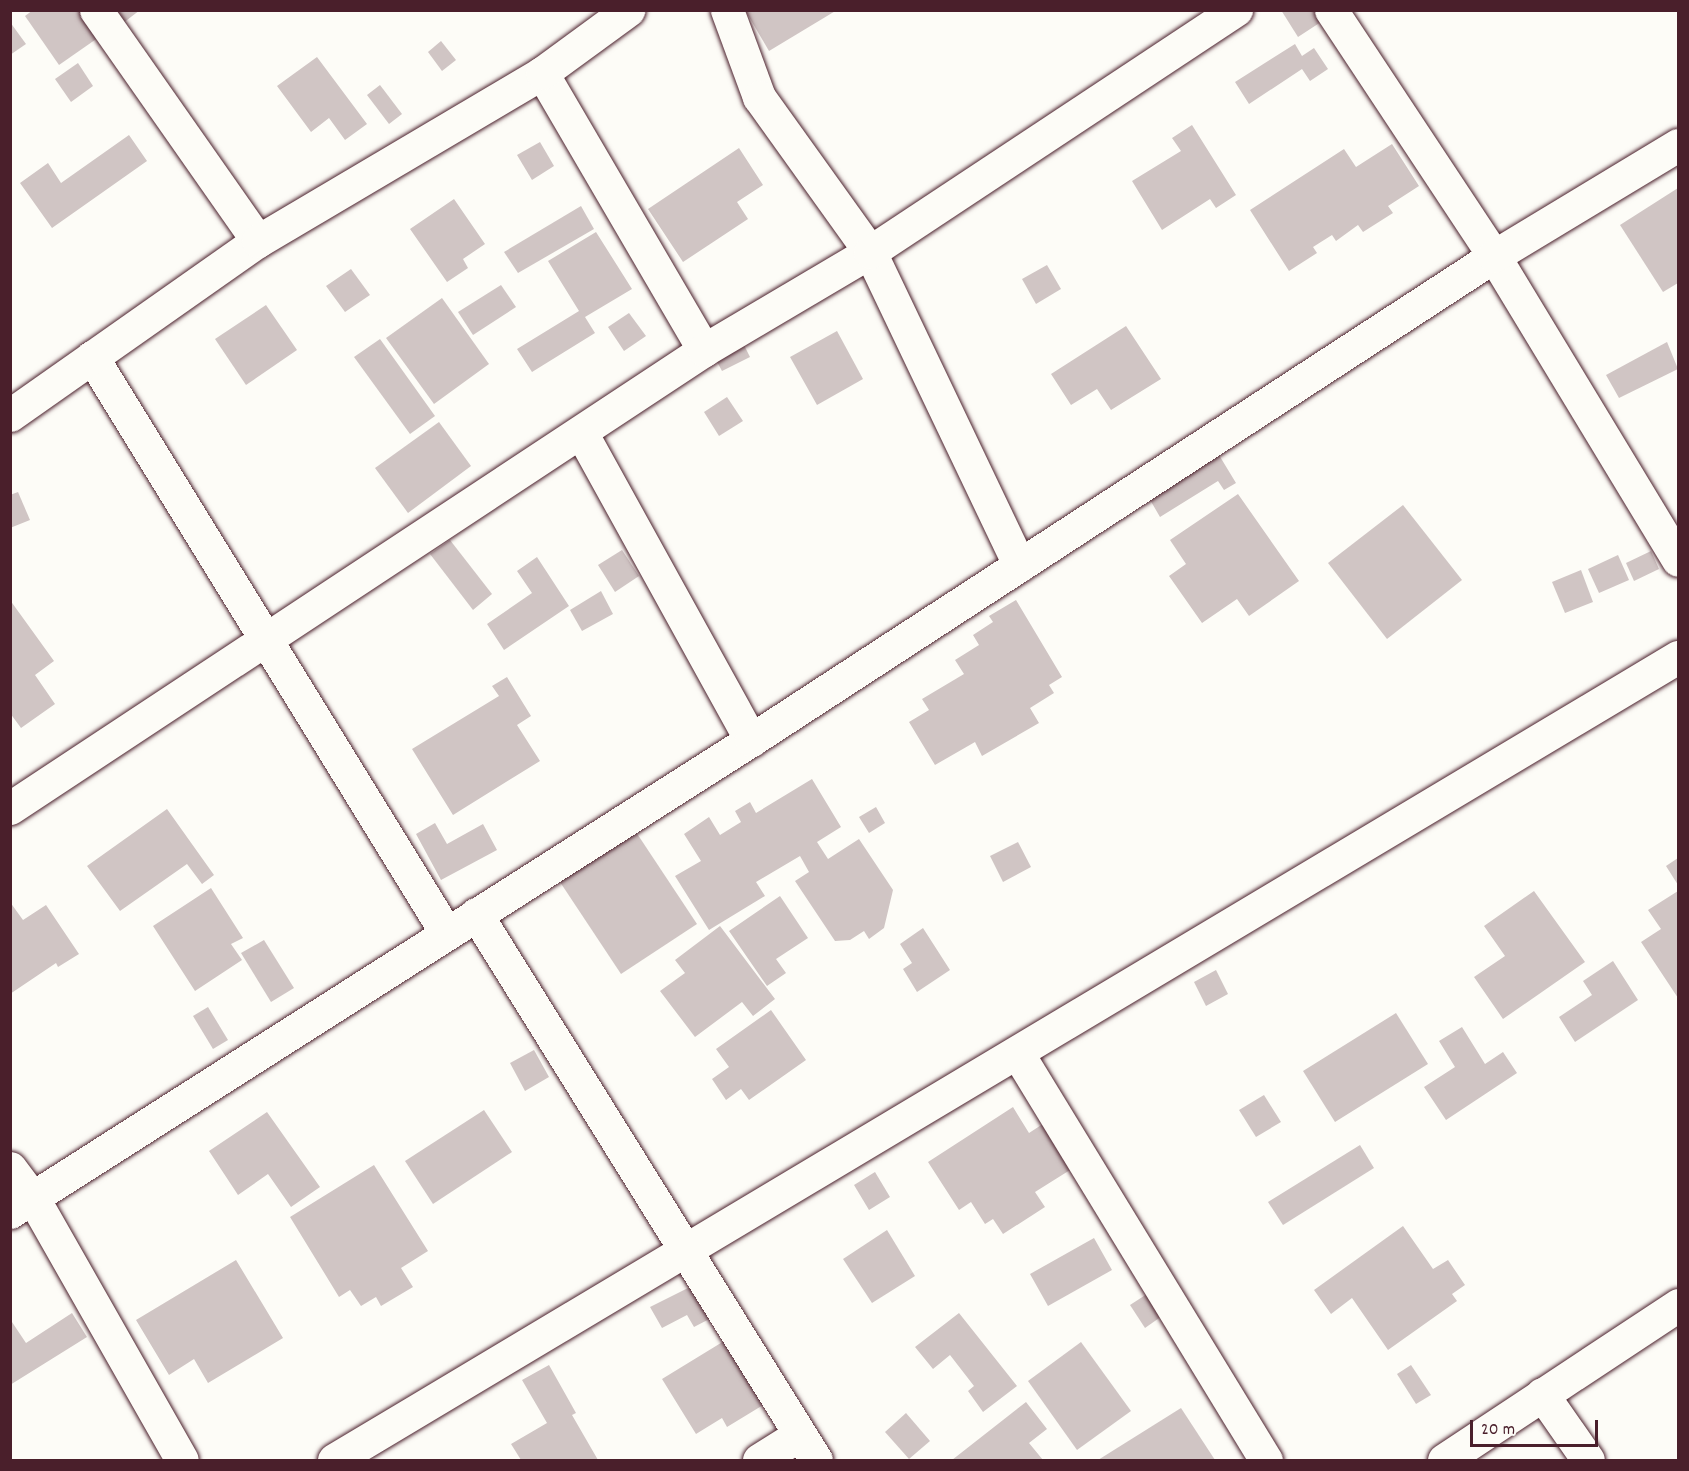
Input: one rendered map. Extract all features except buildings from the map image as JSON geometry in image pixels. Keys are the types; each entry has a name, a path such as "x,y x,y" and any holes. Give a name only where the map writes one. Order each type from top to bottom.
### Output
{"street":[{"path":"96,10 258,241"},
{"path":"10,415 258,241 542,74 628,10"},
{"path":"727,10 759,96 870,252 1019,565"},
{"path":"10,808 582,434 704,350 870,252 1236,10"},
{"path":"1331,10 1494,256 1678,560"},
{"path":"542,74 704,350"},
{"path":"22,1205 751,740 1494,256 1678,145"},
{"path":"92,357 269,640 447,934"},
{"path":"582,434 751,740"},
{"path":"334,1461 1018,1054 1678,657"},
{"path":"476,915 808,1448 759,1461"},
{"path":"1018,1054 1266,1461"},
{"path":"10,1168 22,1205 182,1461"},
{"path":"1444,1461 1678,1305"},
{"path":"1542,1394 1588,1461"}]}
